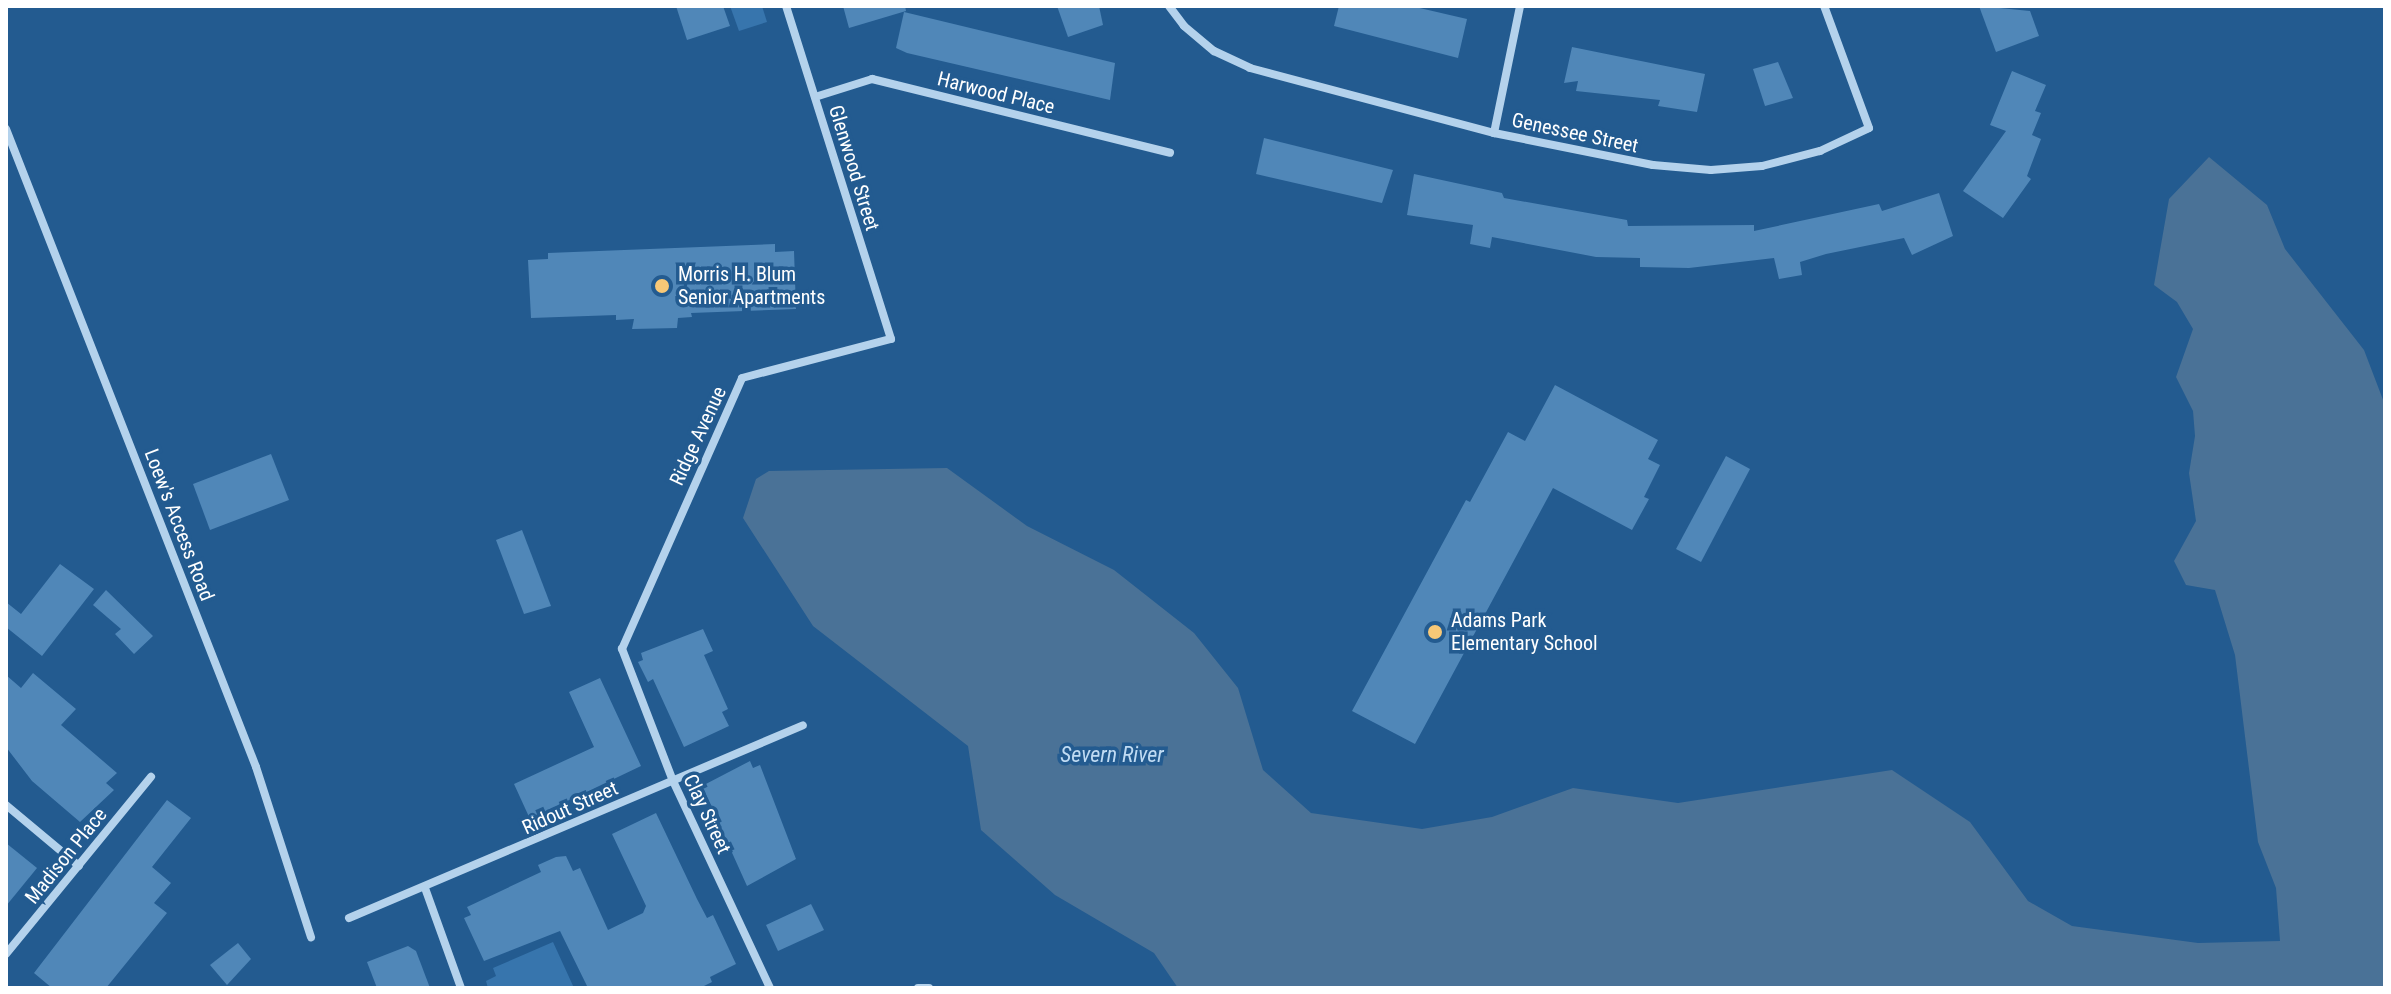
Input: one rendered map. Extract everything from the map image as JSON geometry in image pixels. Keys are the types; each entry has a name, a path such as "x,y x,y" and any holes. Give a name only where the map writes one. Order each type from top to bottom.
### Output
{"street":[{"name":"Glenwood Street","path":"786,6 891,339"},
{"name":"Genessee Street","path":"1169,6 1184,26 1214,51 1250,68 1494,133 1653,165 1711,170 1762,166 1820,151 1869,128 1824,6"},
{"path":"1494,133 1520,6"},
{"name":"Harwood Place","path":"815,97 872,79 1170,153"},
{"name":"Loew's Access Road","path":"6,129 256,767 311,937"},
{"name":"Ridge Avenue","path":"622,649 742,378 891,339"},
{"name":"Clay Street","path":"622,649 673,781 770,988"},
{"name":"Ridout Street","path":"349,918 803,725"},
{"name":"Madison Place","path":"6,954 151,777"},
{"path":"6,805 79,866"},
{"path":"425,888 461,988"},
{"path":"918,988 929,988"}],"shaded area":[{"path":"730,6 762,6 767,22 739,31"},
{"path":"553,942 574,988 488,988 486,981 496,976 493,968"}],"water":[{"name":"Severn River","path":"2209,157 2267,205 2285,249 2364,350 2385,405 2385,988 1178,988 1154,953 1055,895 981,830 968,746 813,626 743,518 756,479 769,471 947,468 1027,526 1114,570 1194,633 1238,688 1263,770 1311,813 1422,829 1492,817 1573,788 1678,803 1892,770 1970,822 2028,901 2072,926 2198,943 2280,941 2276,888 2258,842 2235,655 2215,590 2186,585 2174,561 2196,521 2189,473 2195,436 2193,411 2176,377 2193,329 2177,302 2154,285 2169,199"}],"building":[{"path":"676,6 723,6 730,26 687,40"},
{"path":"843,6 905,6 906,11 849,28"},
{"path":"1057,6 1099,6 1103,25 1068,37"},
{"path":"1339,6 1411,6 1467,19 1458,58 1334,26"},
{"path":"1979,6 2030,11 2039,36 1996,52"},
{"path":"904,12 1115,63 1110,100 907,53 896,48"},
{"path":"1572,47 1705,74 1697,112 1658,106 1660,100 1576,91 1578,81 1564,83"},
{"path":"1778,62 1793,98 1765,106 1753,69"},
{"path":"2012,71 2046,85 2035,111 2041,113 2032,135 2041,139 2027,176 2031,179 2003,218 1963,191 2006,131 1990,125"},
{"path":"1264,138 1393,170 1382,203 1256,174"},
{"path":"1414,174 1502,193 1504,198 1627,220 1628,226 1754,225 1754,231 1879,204 1882,211 1939,193 1953,236 1912,255 1904,238 1826,254 1800,262 1802,275 1779,279 1774,258 1689,268 1640,267 1640,258 1596,257 1492,237 1490,248 1470,244 1473,225 1407,215"},
{"name":"Morris H. Blum Senior Apartments","path":"775,244 775,252 794,251 796,309 691,313 692,317 678,318 677,328 632,329 634,319 616,320 616,315 531,318 528,260 548,259 548,253"},
{"name":"Adams Park Elementary School","path":"1555,385 1658,440 1648,459 1660,465 1644,497 1649,499 1632,530 1553,488 1415,744 1352,711 1466,500 1470,502 1508,432 1525,441"},
{"path":"271,454 289,500 210,530 193,484"},
{"path":"1726,456 1750,469 1701,562 1676,549"},
{"path":"522,530 551,606 524,614 496,540"},
{"path":"60,564 94,589 42,656 6,627 6,602 21,614"},
{"path":"106,590 153,636 134,654 115,634 121,629 93,605"},
{"path":"703,629 713,651 704,655 728,709 722,712 729,726 684,747 653,679 648,682 638,662 643,660 641,653"},
{"path":"33,673 76,709 61,725 117,773 106,783 114,790 80,822 32,781 6,747 6,675 21,688"},
{"path":"600,678 641,766 530,819 514,784 594,747 569,692"},
{"path":"750,761 753,768 760,765 796,859 747,886 702,786"},
{"path":"167,800 191,818 152,867 171,883 154,903 167,913 106,988 52,988 34,973"},
{"path":"656,813 707,918 713,915 736,964 710,977 712,982 700,988 588,988 560,931 484,961 464,918 471,915 467,907 541,872 538,865 556,857 566,856 573,871 580,868 608,930 643,913 646,906 612,834"},
{"path":"6,843 37,868 6,906"},
{"path":"811,904 824,930 778,951 766,925"},
{"path":"238,943 251,959 227,985 210,965"},
{"path":"408,946 416,951 430,988 377,988 367,962"}],"place":[{"name":"Morris H. Blum Senior Apartments","path":"662,286"},
{"name":"Adams Park Elementary School","path":"1435,632"}]}
